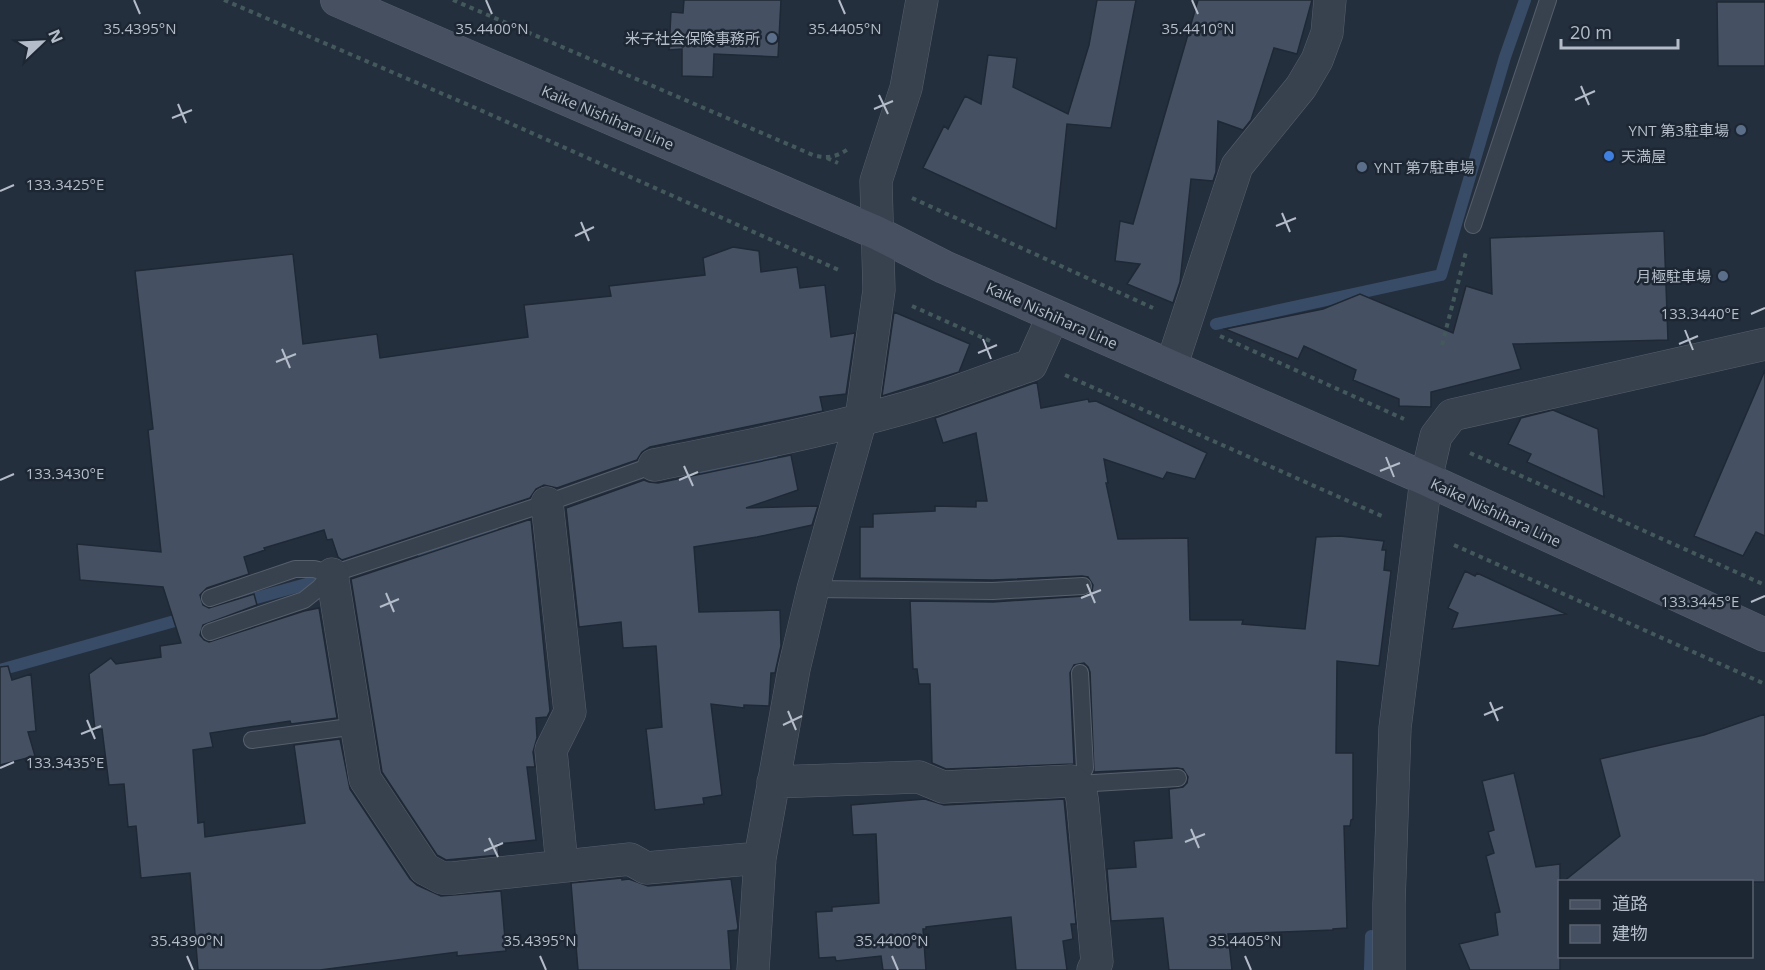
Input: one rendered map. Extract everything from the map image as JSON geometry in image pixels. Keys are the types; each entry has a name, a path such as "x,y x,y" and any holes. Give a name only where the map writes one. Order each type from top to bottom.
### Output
{"main road":[{"name":"Kaike Nishihara Line","path":"337,0 877,233 944,267 1426,479 1765,635"}],"street":[{"path":"753,970 760,858 794,669 813,589 861,419 879,290 876,181 906,88 922,0"},
{"path":"1171,367 1237,166 1301,87 1317,60 1327,33 1330,0"},
{"path":"654,465 775,440 861,419 931,400 1031,364 1053,316"},
{"path":"1389,970 1395,728 1426,479 1436,436 1452,415 1765,344"},
{"path":"547,503 570,712 551,750 562,866"},
{"path":"332,574 365,779 425,869 442,878 453,878 630,859 646,868 760,858"},
{"path":"773,782 919,777 944,787 1065,781 1077,784 1081,791 1084,817 1096,962 1093,970"}],"lane":[{"path":"1473,225 1548,0"},
{"path":"210,632 304,600 332,574 654,465"},
{"path":"210,598 295,569 314,569 332,574"},
{"path":"813,589 993,591 1083,586"},
{"path":"1080,673 1085,768 1077,784 1178,778"},
{"path":"252,740 357,726"}],"path":[{"path":"224,0 478,109 845,273"},
{"path":"453,0 794,148 838,163"},
{"path":"826,158 841,155 854,146"},
{"path":"792,155 794,148"},
{"path":"909,196 1157,309"},
{"path":"961,228 964,222"},
{"path":"1442,345 1473,225"},
{"path":"759,234 761,229"},
{"path":"924,312 928,303"},
{"path":"908,304 995,344"},
{"path":"1210,332 1414,423"},
{"path":"1062,374 1385,517"},
{"path":"1462,450 1765,585"},
{"path":"1449,543 1765,684"}],"building":[{"path":"684,0 781,0 778,57 714,54 713,77 682,76 682,49 669,50 671,12 683,13"},
{"path":"1097,0 1136,0 1111,128 1067,124 1056,229 923,168 944,126 948,129 965,96 981,104 988,55 1017,58 1013,87 1068,114 1089,45"},
{"path":"1198,0 1312,0 1297,54 1274,48 1251,120 1243,130 1218,121 1216,172 1213,181 1191,179 1180,282 1173,303 1127,284 1140,264 1115,261 1120,221 1133,224"},
{"path":"1717,2 1765,2 1765,66 1718,66"},
{"path":"1664,231 1668,340 1513,344 1521,369 1431,392 1431,407 1399,406 1399,399 1353,380 1356,370 1304,346 1298,359 1225,329 1323,309 1360,294 1453,333 1466,286 1492,294 1490,238"},
{"path":"733,247 759,251 761,272 797,267 800,288 825,285 831,337 855,333 846,394 820,397 823,411 650,447 642,452 637,460 557,488 544,485 536,489 530,498 342,560 338,557 332,539 327,540 324,530 264,548 265,550 244,557 249,574 207,588 200,595 203,605 209,608 254,594 257,605 203,625 200,635 209,642 319,608 337,718 291,724 290,721 210,733 213,747 193,750 198,823 204,822 205,837 305,823 294,745 340,739 350,789 410,879 417,885 441,896 501,891 506,951 457,956 457,952 320,970 198,970 190,873 141,878 136,826 128,827 124,784 109,785 102,729 95,730 89,674 111,658 116,664 161,657 160,646 181,643 163,587 80,580 77,544 161,552 148,430 153,429 135,271 293,254 303,344 377,334 380,358 528,337 524,305 611,296 609,286 705,275 703,258"},
{"path":"894,312 970,344 959,372 882,396"},
{"path":"1765,370 1765,536 1756,532 1743,556 1694,536"},
{"path":"1037,382 1041,408 1088,399 1089,402 1096,401 1207,453 1195,479 1167,472 1163,479 1104,459 1108,483 1106,483 1118,539 1188,538 1190,620 1243,620 1242,624 1305,629 1316,537 1340,536 1384,541 1382,550 1386,550 1384,570 1391,571 1379,666 1337,661 1336,753 1353,753 1353,819 1350,826 1344,826 1347,928 1228,934 1232,970 1169,970 1163,918 1111,921 1107,869 1136,867 1134,841 1172,838 1169,789 1183,787 1188,777 1183,769 1177,768 1094,772 1090,672 1084,663 1074,665 1070,673 1074,764 946,769 932,763 930,684 919,684 917,669 913,669 910,601 993,602 1084,596 1092,591 1093,585 1088,577 1082,576 993,580 860,578 860,527 873,527 873,514 935,511 935,506 976,507 976,501 987,501 976,433 943,443 935,418"},
{"path":"1553,410 1598,429 1604,497 1527,462 1531,454 1508,444 1521,418"},
{"path":"791,455 798,490 746,508 818,506 812,525 694,547 699,612 780,610 781,646 775,673 771,673 769,706 744,705 744,708 711,704 722,795 703,798 704,804 655,810 646,729 662,727 656,646 623,648 621,622 579,627 566,508 644,480 658,483"},
{"path":"531,519 550,711 547,717 536,718 537,738 533,752 535,767 527,767 536,840 498,844 499,855 446,860 437,855 382,772 351,579"},
{"path":"1465,571 1475,576 1477,573 1566,614 1452,629 1458,613 1448,608"},
{"path":"8,666 12,680 31,674 36,731 28,732 35,756 0,765 0,667"},
{"path":"1765,714 1765,882 1753,882 1753,880 1565,880 1620,836 1600,759 1704,735"},
{"path":"1514,773 1536,867 1560,864 1558,958 1560,958 1560,970 1470,970 1459,944 1498,935 1495,913 1500,912 1486,856 1494,853 1488,832 1494,830 1482,781"},
{"path":"925,799 944,805 1064,799 1076,924 1071,924 1073,939 1063,941 1067,970 1016,970 1011,917 926,927 923,929 926,970 883,970 881,956 836,961 835,957 819,958 816,912 832,911 832,907 879,903 876,834 853,835 851,805"},
{"path":"622,878 622,880 629,879 648,886 731,879 738,927 737,930 728,931 731,970 578,970 571,883"}],"waterway":[{"path":"1216,324 1441,275 1505,57 1525,0"},
{"path":"706,474 771,456"},
{"path":"423,552 493,533"},
{"path":"241,602 328,578"},
{"path":"0,670 189,617"},
{"path":"1370,970 1371,936"}],"place":[{"name":"米子社会保険事務所","path":"772,38"},
{"name":"YNT 第3駐車場","path":"1741,130"},
{"name":"天満屋","path":"1609,156"},
{"name":"YNT 第7駐車場","path":"1362,167"},
{"name":"月極駐車場","path":"1723,276"}]}
